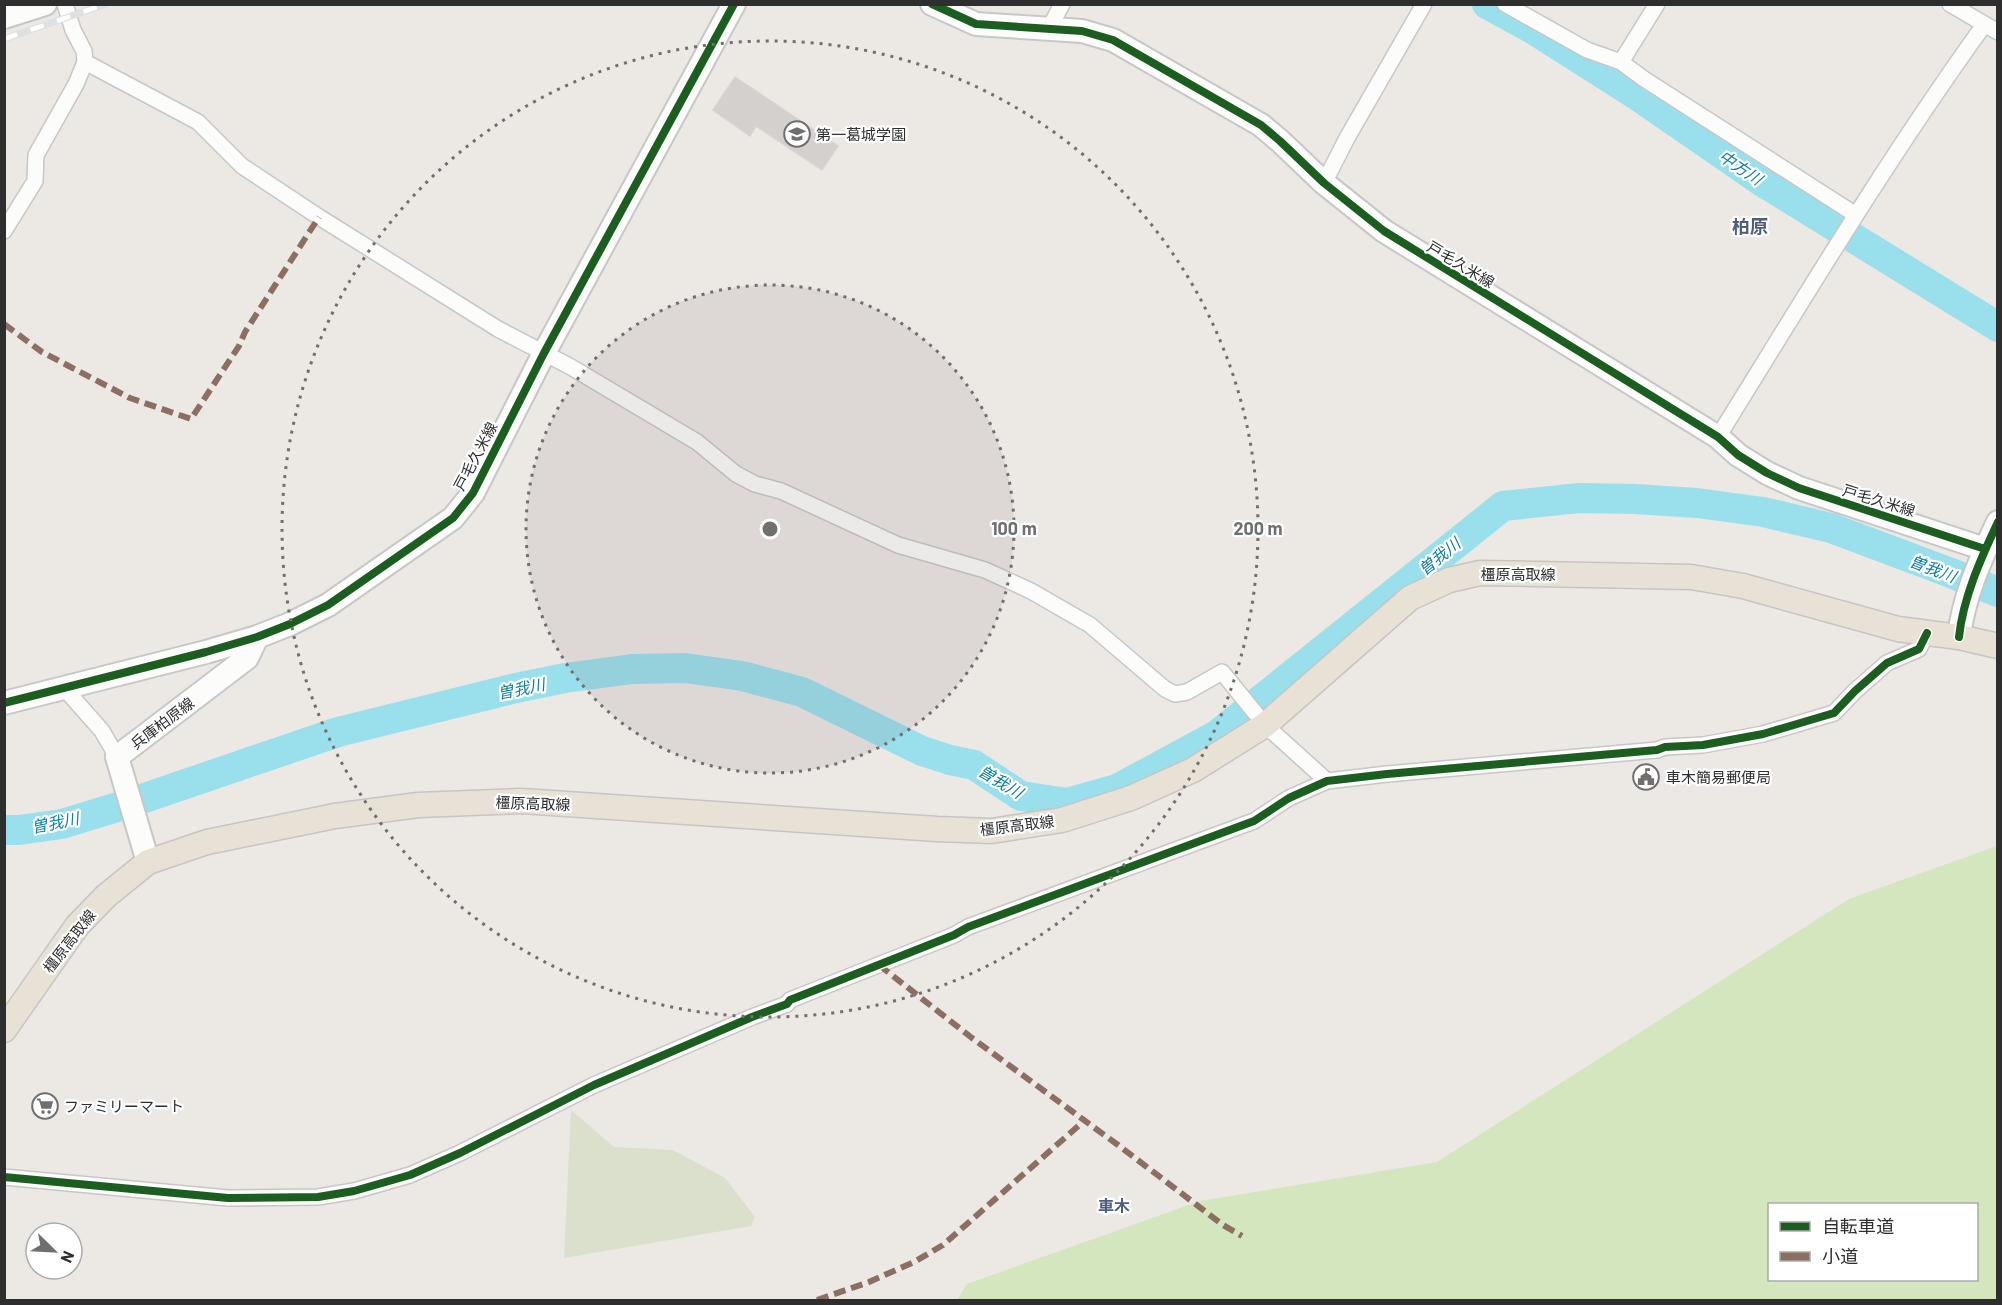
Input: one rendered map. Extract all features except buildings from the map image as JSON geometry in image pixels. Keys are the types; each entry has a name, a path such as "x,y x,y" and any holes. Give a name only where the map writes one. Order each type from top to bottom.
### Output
{"main road":[{"path":"4,17 45,4"},
{"name":"戸毛久米線","path":"4,703 65,689 257,637 290,624 328,605 453,518 473,493 544,353 734,4"},
{"name":"戸毛久米線","path":"932,4 976,24 1082,31 1113,40 1261,125 1324,183 1384,231 1718,437 1738,455 1767,473 1799,488 1988,554"},
{"path":"1960,629 1998,522"},
{"name":"橿原高取線","path":"4,1030 77,926 145,852 335,816 418,805 464,803 522,801 937,830 991,831 1062,820 1131,798 1193,770 1265,725 1410,597 1449,580 1479,573 1691,577 1743,586 1898,629 1927,633 1960,629 1998,646"},
{"name":"兵庫柏原線","path":"145,852 119,762 247,658 257,637"}],"street":[{"path":"4,231 35,182 36,155 76,84 84,62 84,51 73,30 65,4"},
{"path":"1049,29 1062,4"},
{"path":"1324,183 1424,4"},
{"path":"1505,4 1587,50 1622,62 1654,86 1856,215"},
{"path":"1622,62 1657,4"},
{"path":"1718,437 1935,92 1991,28 1950,4"},
{"path":"84,62 198,122 242,166 498,329 571,367 697,442 736,474 781,491 898,545 985,570 1031,591 1090,625 1165,689 1175,694 1187,692 1222,672 1265,725 1317,769 1327,781"},
{"path":"4,1177 228,1198 318,1197 354,1191 399,1178 460,1153 594,1085 787,1004 790,1000 954,935 968,927 1254,821 1289,798 1327,781 1657,750 1665,747 1703,745 1763,734 1834,712 1887,663 1919,649 1927,633"},
{"path":"65,689 102,731 119,762"}],"green space":[{"path":"1997,846 1997,1300 957,1300 967,1284 1200,1201 1437,1162 1849,899"},
{"path":"571,1110 614,1147 673,1150 725,1178 755,1217 751,1226 564,1258"}],"waterway":[{"name":"中方川","path":"1487,4 1531,28 1635,94 1761,181 1998,327"},
{"name":"曽我川","path":"4,830 62,824 338,732 516,688 565,678 632,669 685,668 742,676 802,692 922,751 974,765 1021,796 1067,803 1117,789 1217,735 1503,506 1579,498 1635,499 1697,503 1763,512 1831,528 1998,592"}],"railway":[{"path":"4,39 106,4"}],"marked path":[{"path":"4,324 42,352 130,398 191,419 319,217"},
{"path":"879,965 972,1038 1223,1225 1242,1236"},
{"path":"817,1300 869,1282 914,1262 943,1245 1084,1121"}],"cycle path":[{"path":"4,703 206,652 257,637 290,624 328,605 453,518 473,493 544,353 734,4"},
{"path":"932,4 976,24 1082,31 1113,40 1261,125 1324,183 1384,231 1718,437 1738,455 1767,473 1799,488 1985,549"},
{"path":"1959,637 1969,593 1998,522"},
{"path":"4,1177 228,1198 318,1197 354,1191 410,1175 460,1153 594,1085 787,1004 790,1000 954,935 968,927 1254,821 1289,798 1327,781 1657,750 1665,747 1703,745 1763,734 1834,713 1887,663 1919,649 1927,633"}],"place":[{"name":"第一葛城学園","path":"797,134"},
{"name":"車木簡易郵便局","path":"1646,777"},
{"name":"ファミリーマート","path":"45,1106"}],"district":[{"name":"柏原","path":"1750,226"},
{"name":"車木","path":"1114,1205"}]}
